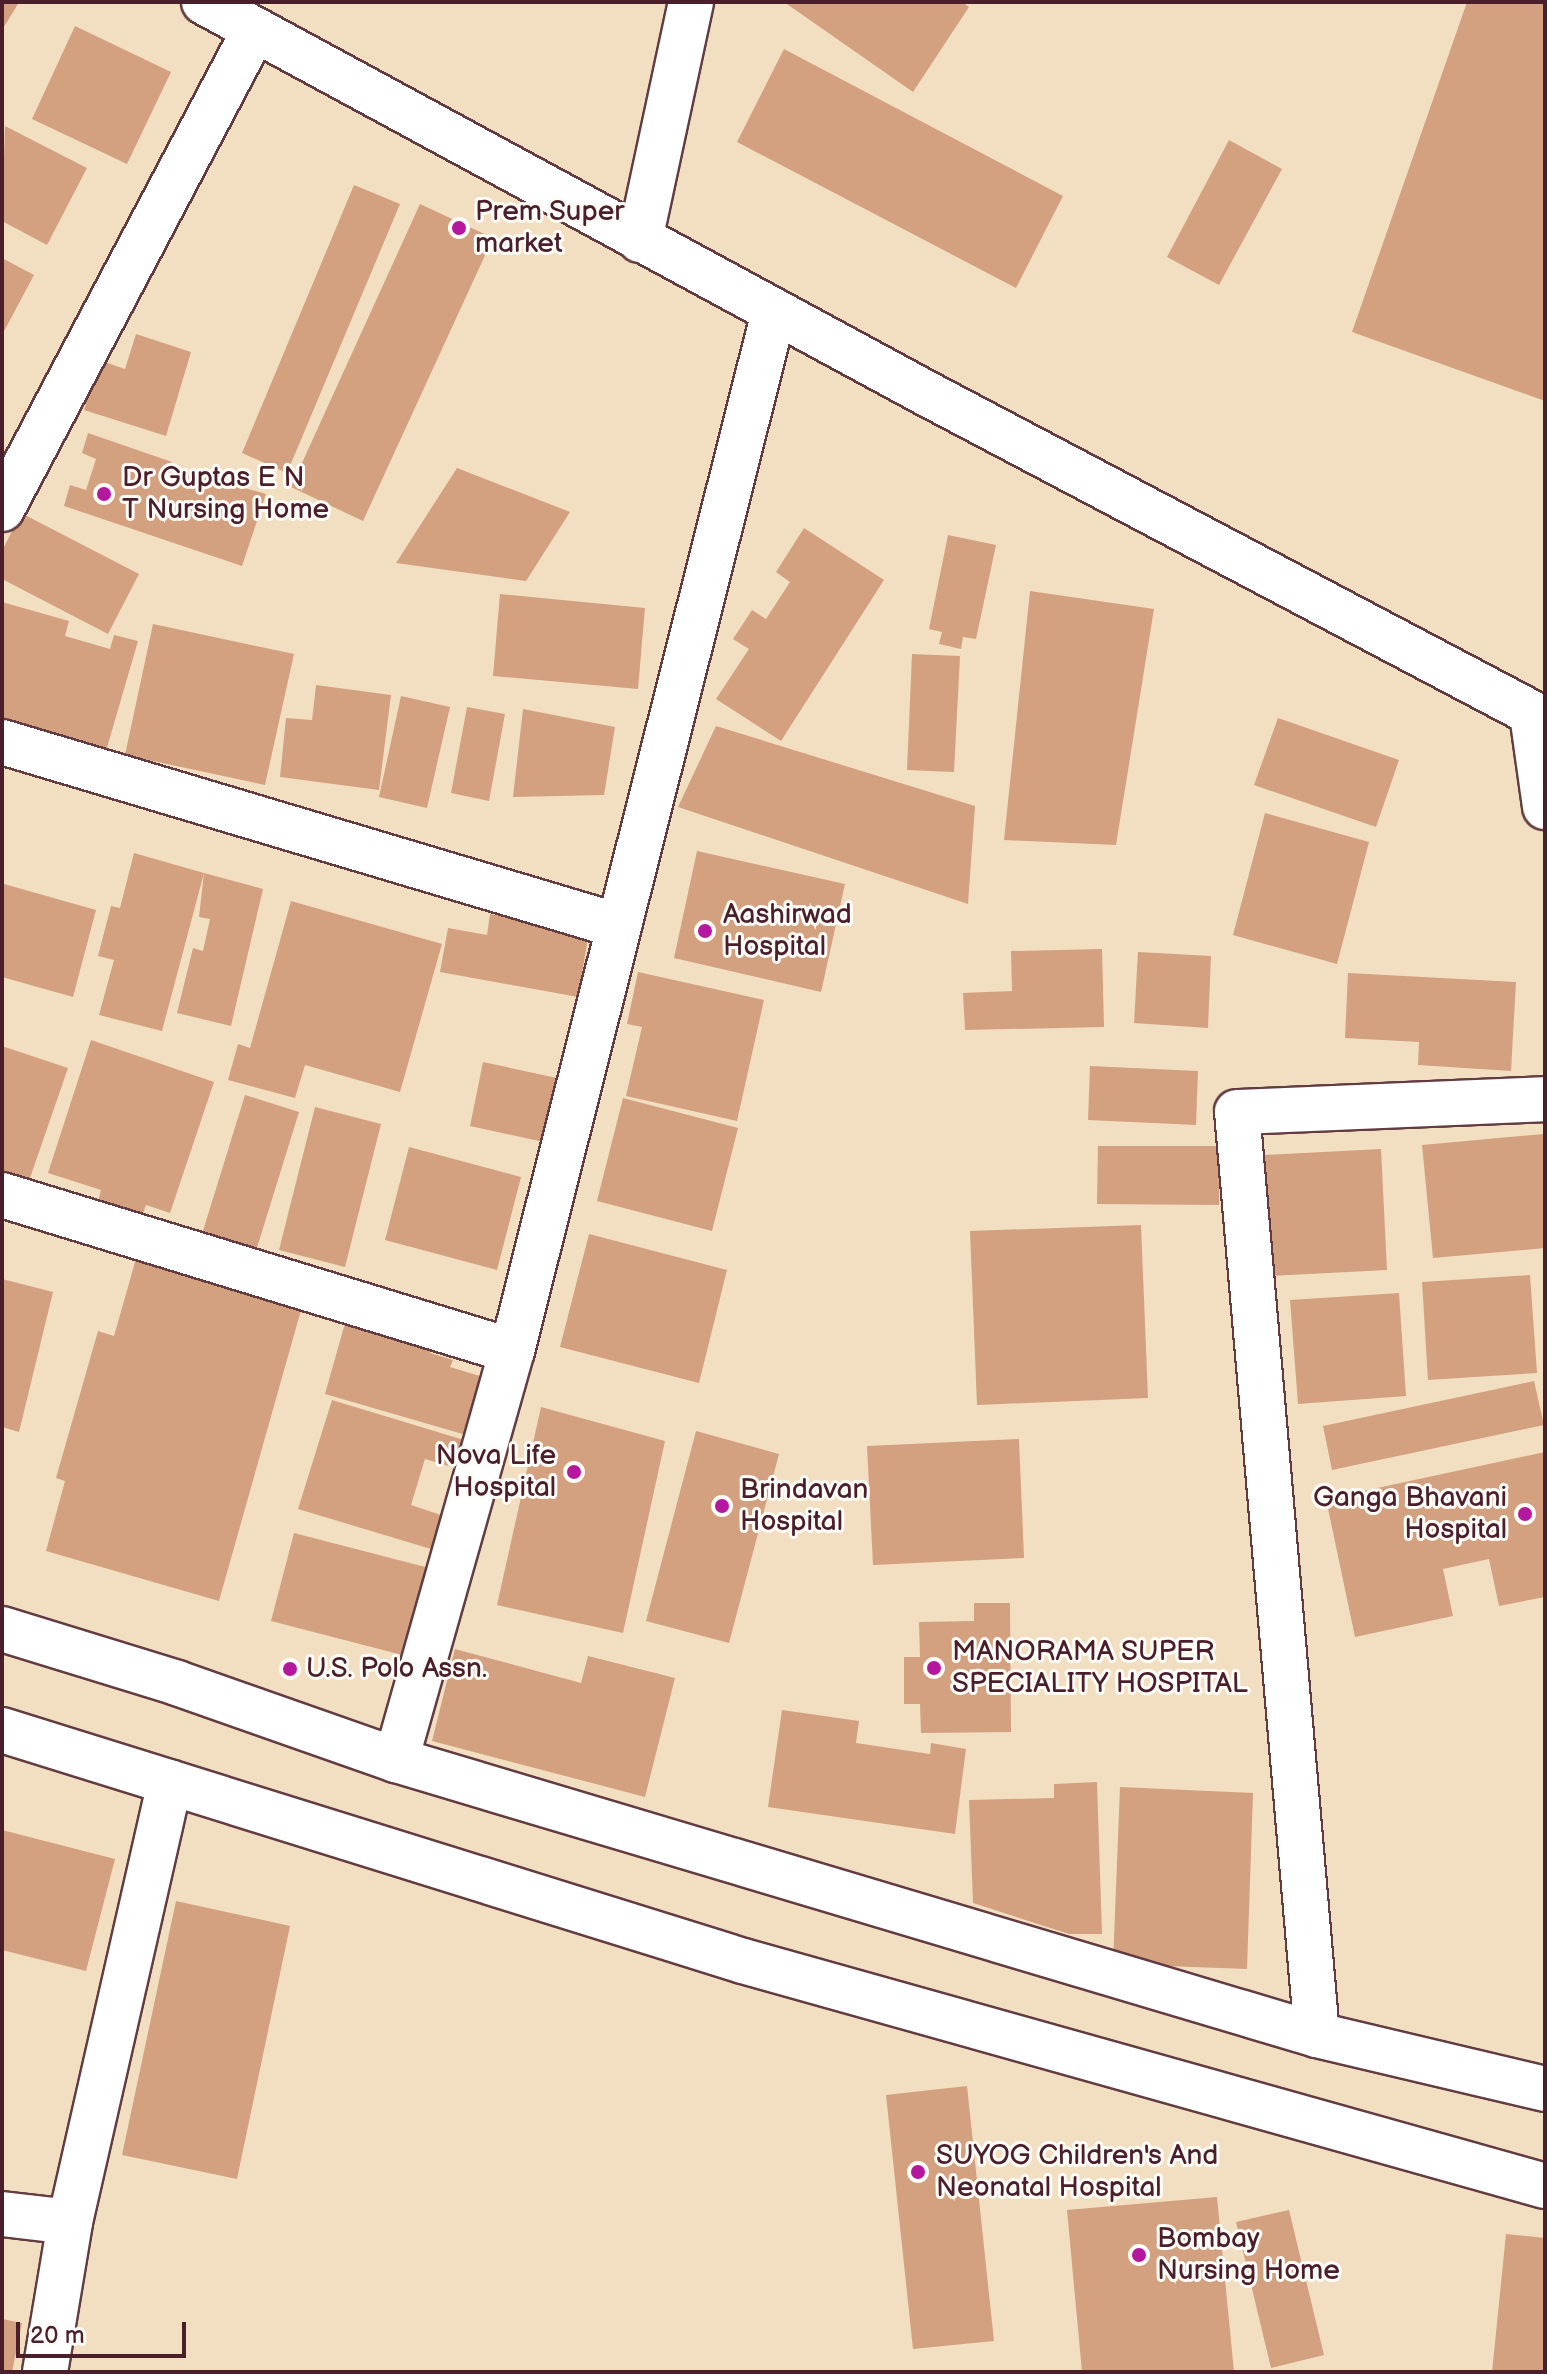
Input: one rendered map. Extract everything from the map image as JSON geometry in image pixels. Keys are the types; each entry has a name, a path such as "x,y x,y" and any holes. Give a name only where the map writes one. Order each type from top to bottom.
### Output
{"street":[{"path":"204,2 774,312 1538,717 1545,807"},
{"path":"640,240 691,2"},
{"path":"2,509 254,31"},
{"path":"396,1760 512,1351 774,312"},
{"path":"2,742 619,926"},
{"path":"1317,2035 1237,1112 1545,1099"},
{"path":"2,1195 512,1351"},
{"path":"2,1629 177,1683 396,1760 1317,2035 1545,2089"},
{"path":"2,1730 743,1961 1545,2186"},
{"path":"45,2372 70,2222 170,1782"},
{"path":"2,2214 70,2222"}],"building":[{"path":"2,2 18,4 2,30"},
{"path":"784,2 962,2 969,7 913,92"},
{"path":"1467,2 1545,2 1545,401 1352,332"},
{"path":"75,26 171,72 127,164 32,119"},
{"path":"784,49 1063,196 1016,288 737,142"},
{"path":"5,126 87,168 47,245 2,221"},
{"path":"1229,140 1282,169 1219,285 1167,257"},
{"path":"354,185 400,204 287,473 242,453"},
{"path":"420,204 493,238 363,521 291,487"},
{"path":"2,258 34,275 2,335"},
{"path":"136,334 191,352 166,436 84,410 99,360 125,369"},
{"path":"88,433 172,462 171,467 266,494 242,566 64,506 70,485 86,490 96,459 82,453"},
{"path":"457,468 570,512 526,581 396,563"},
{"path":"21,513 139,574 108,634 2,579 2,551"},
{"path":"804,528 884,580 781,741 716,699 749,649 733,639 752,610 766,619 790,582 776,572"},
{"path":"948,535 996,545 976,639 963,637 961,649 939,644 942,632 929,629"},
{"path":"1030,591 1154,609 1116,845 1004,840"},
{"path":"500,594 645,608 638,689 493,676"},
{"path":"2,602 69,621 65,636 110,649 114,635 138,641 104,758 2,729"},
{"path":"153,624 294,654 265,785 125,755"},
{"path":"912,654 960,656 954,772 907,770"},
{"path":"316,685 391,695 379,790 280,777 286,718 312,720"},
{"path":"401,696 450,707 427,808 379,797"},
{"path":"467,707 505,714 489,801 451,793"},
{"path":"523,709 615,727 604,795 513,797"},
{"path":"1278,718 1399,760 1376,827 1254,785"},
{"path":"716,726 975,806 968,904 678,807"},
{"path":"1265,813 1369,842 1337,964 1233,935"},
{"path":"697,851 845,884 821,992 674,958"},
{"path":"134,853 204,873 162,1031 99,1015 114,960 98,956 111,906 120,908"},
{"path":"204,873 263,889 231,1026 177,1013 193,948 203,951 210,919 199,917"},
{"path":"4,884 96,910 73,997 2,977"},
{"path":"291,901 442,944 400,1092 305,1065 295,1098 228,1080 238,1044 250,1048"},
{"path":"490,914 589,932 578,997 440,972 448,928 487,935"},
{"path":"1102,949 1104,1027 965,1030 963,993 1012,991 1011,951"},
{"path":"1138,952 1211,956 1208,1028 1134,1023"},
{"path":"638,972 764,1000 737,1121 626,1096 642,1027 627,1024"},
{"path":"1348,973 1516,982 1511,1071 1418,1065 1419,1042 1345,1038"},
{"path":"91,1040 214,1082 170,1213 146,1205 139,1224 96,1209 101,1190 48,1173"},
{"path":"2,1046 68,1068 29,1181 2,1172"},
{"path":"483,1062 557,1078 544,1142 470,1126"},
{"path":"1090,1066 1198,1071 1196,1125 1088,1120"},
{"path":"245,1095 299,1112 256,1251 202,1234"},
{"path":"623,1098 738,1128 712,1231 597,1201"},
{"path":"315,1107 381,1124 345,1267 279,1250"},
{"path":"1544,1134 1545,1248 1433,1258 1422,1145"},
{"path":"1098,1146 1219,1146 1219,1205 1097,1204"},
{"path":"409,1147 521,1177 497,1270 385,1240"},
{"path":"1381,1149 1387,1270 1270,1276 1263,1155"},
{"path":"1141,1225 1148,1398 977,1405 970,1231"},
{"path":"589,1234 727,1270 699,1383 560,1347"},
{"path":"139,1248 305,1296 219,1601 46,1551 65,1481 56,1478 98,1331 114,1336"},
{"path":"1530,1275 1537,1373 1428,1380 1422,1282"},
{"path":"2,1279 53,1292 19,1432 2,1427"},
{"path":"1399,1293 1406,1396 1298,1404 1290,1300"},
{"path":"347,1316 433,1341 430,1353 453,1360 450,1367 483,1377 466,1435 325,1394"},
{"path":"1534,1381 1544,1425 1332,1470 1323,1426"},
{"path":"332,1400 464,1440 455,1468 425,1459 411,1505 441,1515 431,1549 298,1509"},
{"path":"541,1407 665,1441 623,1633 497,1605"},
{"path":"696,1431 779,1454 729,1643 646,1621"},
{"path":"1019,1439 1024,1558 873,1565 867,1446"},
{"path":"1545,1452 1545,1597 1499,1606 1489,1559 1443,1569 1453,1616 1355,1637 1326,1499"},
{"path":"294,1533 433,1569 410,1657 271,1621"},
{"path":"974,1603 1010,1603 1011,1732 921,1733 920,1704 904,1704 904,1657 920,1657 919,1622 974,1621"},
{"path":"455,1649 581,1683 588,1656 675,1678 645,1797 432,1741"},
{"path":"782,1710 859,1721 856,1743 930,1754 931,1743 966,1749 955,1834 768,1807"},
{"path":"1097,1782 1102,1934 1069,1934 973,1903 969,1800 1054,1798 1054,1784"},
{"path":"1120,1787 1253,1793 1247,1969 1113,1964"},
{"path":"2,1830 115,1859 86,1971 2,1950"},
{"path":"176,1901 290,1926 237,2179 122,2155"},
{"path":"967,2086 994,2341 913,2349 886,2095"},
{"path":"1217,2197 1234,2372 1082,2372 1067,2210"},
{"path":"1289,2210 1324,2355 1271,2368 1236,2222"},
{"path":"1506,2234 1545,2238 1545,2372 1492,2372"},
{"path":"2,2319 22,2323 12,2372 2,2372"}],"place":[{"name":"Prem Super market","path":"459,228"},
{"name":"Dr Guptas E N T Nursing Home","path":"104,494"},
{"name":"Aashirwad Hospital","path":"705,931"},
{"name":"Nova Life Hospital","path":"574,1472"},
{"name":"Brindavan Hospital","path":"722,1506"},
{"name":"Ganga Bhavani Hospital","path":"1525,1514"},
{"name":"MANORAMA SUPER SPECIALITY HOSPITAL","path":"934,1668"},
{"name":"U.S. Polo Assn.","path":"290,1669"},
{"name":"SUYOG Children's And Neonatal Hospital","path":"918,2172"},
{"name":"Bombay Nursing Home","path":"1139,2255"}]}
